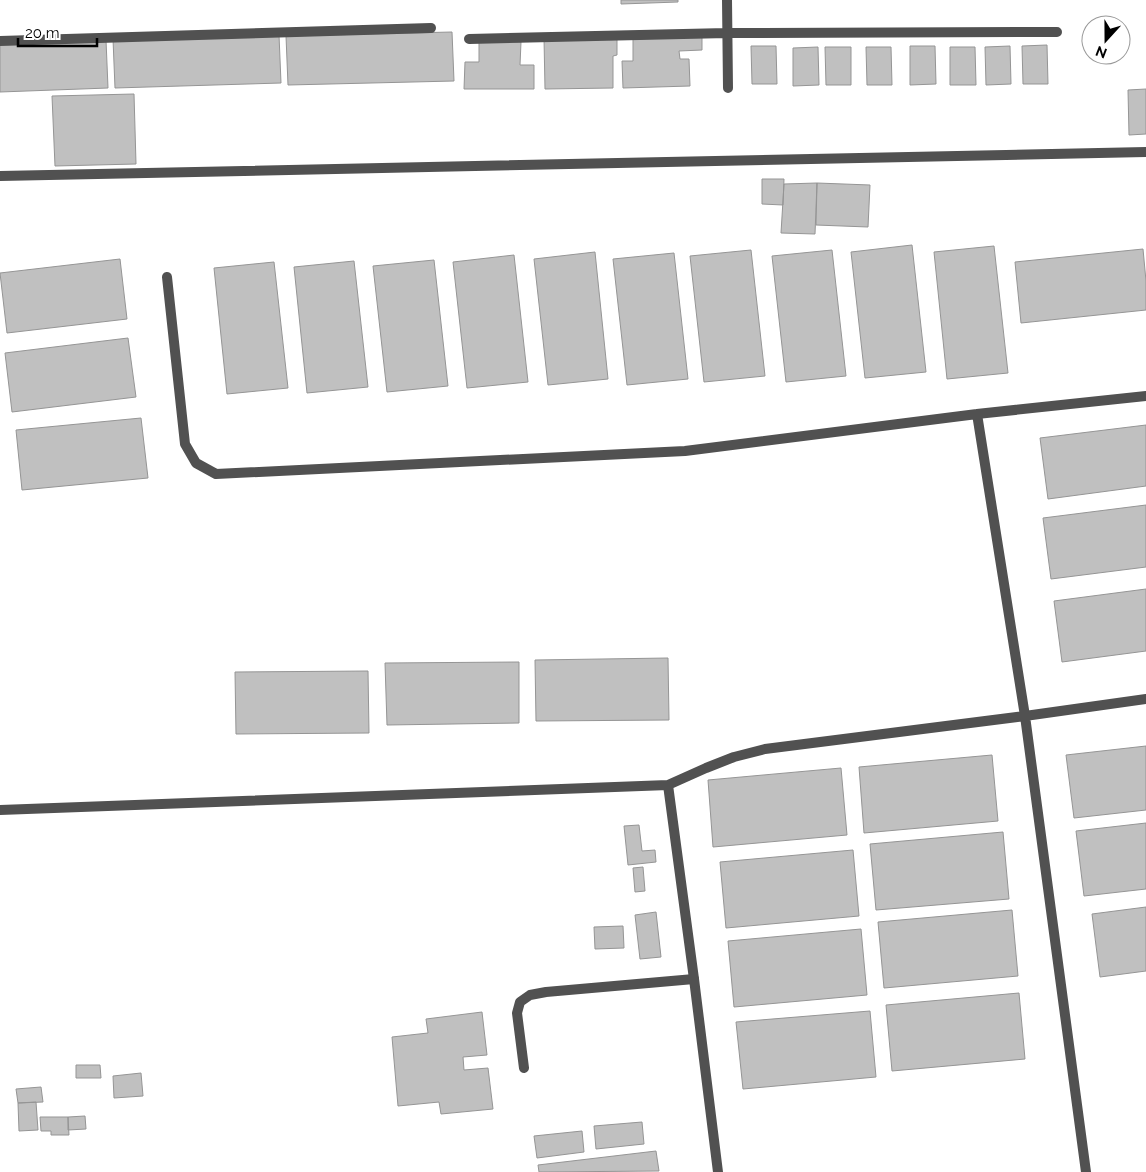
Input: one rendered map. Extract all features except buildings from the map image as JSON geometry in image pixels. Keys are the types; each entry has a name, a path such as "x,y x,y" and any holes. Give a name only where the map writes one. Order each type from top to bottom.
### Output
{"street":[{"path":"727,0 728,88"},
{"path":"0,40 431,28"},
{"path":"469,38 727,33 1057,32"},
{"path":"0,176 1146,152"},
{"path":"167,277 185,444 196,463 216,474 685,451 977,414 1146,396"},
{"path":"977,414 1025,716 1086,1172"},
{"path":"0,810 668,785 734,757 765,749 1146,699"},
{"path":"668,785 718,1172"},
{"path":"524,1068 517,1012 520,1002 530,995 694,979"}]}
